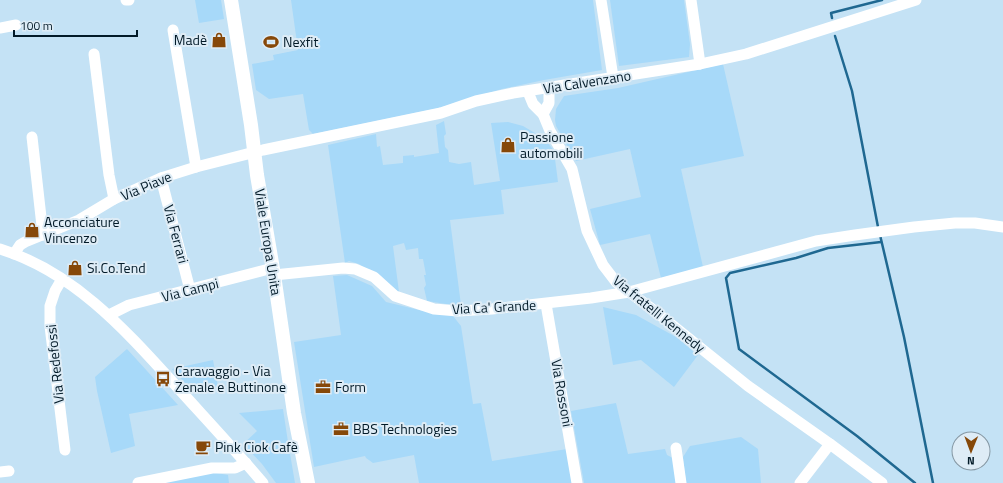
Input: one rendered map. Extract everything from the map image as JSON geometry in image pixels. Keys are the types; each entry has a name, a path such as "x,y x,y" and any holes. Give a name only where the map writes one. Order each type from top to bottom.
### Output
{"main road":[{"name":"Viale Europa Unita","path":"231,0 274,272 294,413 308,483"},
{"path":"294,413 291,431 299,483"}],"street":[{"path":"601,0 613,77"},
{"path":"691,0 700,64"},
{"name":"Via Calvenzano","path":"254,152 441,113 476,101 613,77 700,64 746,54 916,0"},
{"path":"0,28 16,25"},
{"path":"174,30 196,167"},
{"path":"94,54 109,175 114,199"},
{"path":"543,114 549,103 549,88"},
{"name":"Via fratelli Kennedy","path":"528,92 533,104 543,114 550,131 572,170 587,231 603,265 616,282 748,386 882,483"},
{"path":"32,138 44,235"},
{"name":"Via Piave","path":"14,254 20,245 25,242 79,220 114,199 161,178 254,152"},
{"name":"Via Ferrari","path":"161,178 190,290"},
{"name":"Via Ca' Grande","path":"274,272 343,268 355,269 374,277 395,296 434,309 458,311 492,309 546,304 629,292 816,241 914,227 955,223 975,223 1003,226"},
{"path":"0,249 30,260 62,279 109,315 162,370 263,483"},
{"name":"Via Campi","path":"109,315 129,305 274,272"},
{"name":"Via Redefossi","path":"62,279 55,291 50,306 50,326 65,450"},
{"name":"Via Rossoni","path":"546,304 577,483"},
{"path":"800,483 830,444"},
{"path":"676,448 681,483"},
{"path":"138,483 212,468 235,468 246,463"}],"shaded area":[{"path":"195,0 221,0 224,19 199,23"},
{"path":"291,0 593,0 602,70 502,89 439,108 313,134 309,130 303,94 269,99 256,90 252,64 274,60 273,55 298,50"},
{"path":"610,0 684,0 690,44 689,57 619,66"},
{"path":"723,64 744,156 681,169 703,267 661,278 650,234 600,245 590,209 641,197 630,149 576,161 556,126 556,109 564,96 618,88"},
{"path":"444,121 446,134 444,136 445,147 448,150 449,162 459,164 471,162 474,185 500,181 491,123 508,122 523,126 540,136 548,143 554,151 558,182 501,190 504,214 450,220 461,305 427,301 424,288 426,285 424,275 426,275 423,259 419,259 418,248 406,250 404,243 393,246 399,292 359,264 349,261 345,263 328,145 376,134 377,147 380,146 383,165 403,163 403,156 414,155 414,157 439,153 436,125"},
{"path":"347,275 372,286 386,302 453,316 461,326 473,404 481,403 492,461 567,449 572,483 419,483 414,455 373,463 365,456 314,467 294,342 341,335 333,276"},
{"path":"603,307 636,315 676,337 698,355 674,387 641,360 613,365"},
{"path":"127,349 178,405 129,414 135,446 111,453 95,377"},
{"path":"213,360 218,387 194,392 172,369"},
{"path":"616,403 628,454 665,449 667,455 673,458 676,483 584,483 571,411"},
{"path":"283,409 295,483 276,483 262,464 243,444 257,431 239,413"},
{"path":"741,437 758,449 761,483 686,483 683,457 690,446"},
{"path":"211,472 228,475 229,483 162,483"}],"waterway":[{"path":"832,18 831,13 882,0"},
{"path":"835,36 852,91 878,227"},
{"path":"880,235 904,337 933,483"},
{"path":"881,242 828,248 796,258 730,273 726,278 739,349 857,436 915,483"}],"place":[{"name":"Madè","path":"219,40"},
{"name":"Nexfit","path":"271,42"},
{"name":"Passione automobili","path":"508,145"},
{"name":"Acconciature Vincenzo","path":"32,230"},
{"name":"Si.Co.Tend","path":"75,268"},
{"name":"Caravaggio - Via Zenale e Buttinone","path":"163,379"},
{"name":"Form","path":"323,387"},
{"name":"BBS Technologies","path":"341,429"},
{"name":"Pink Ciok Cafè","path":"203,447"}]}
